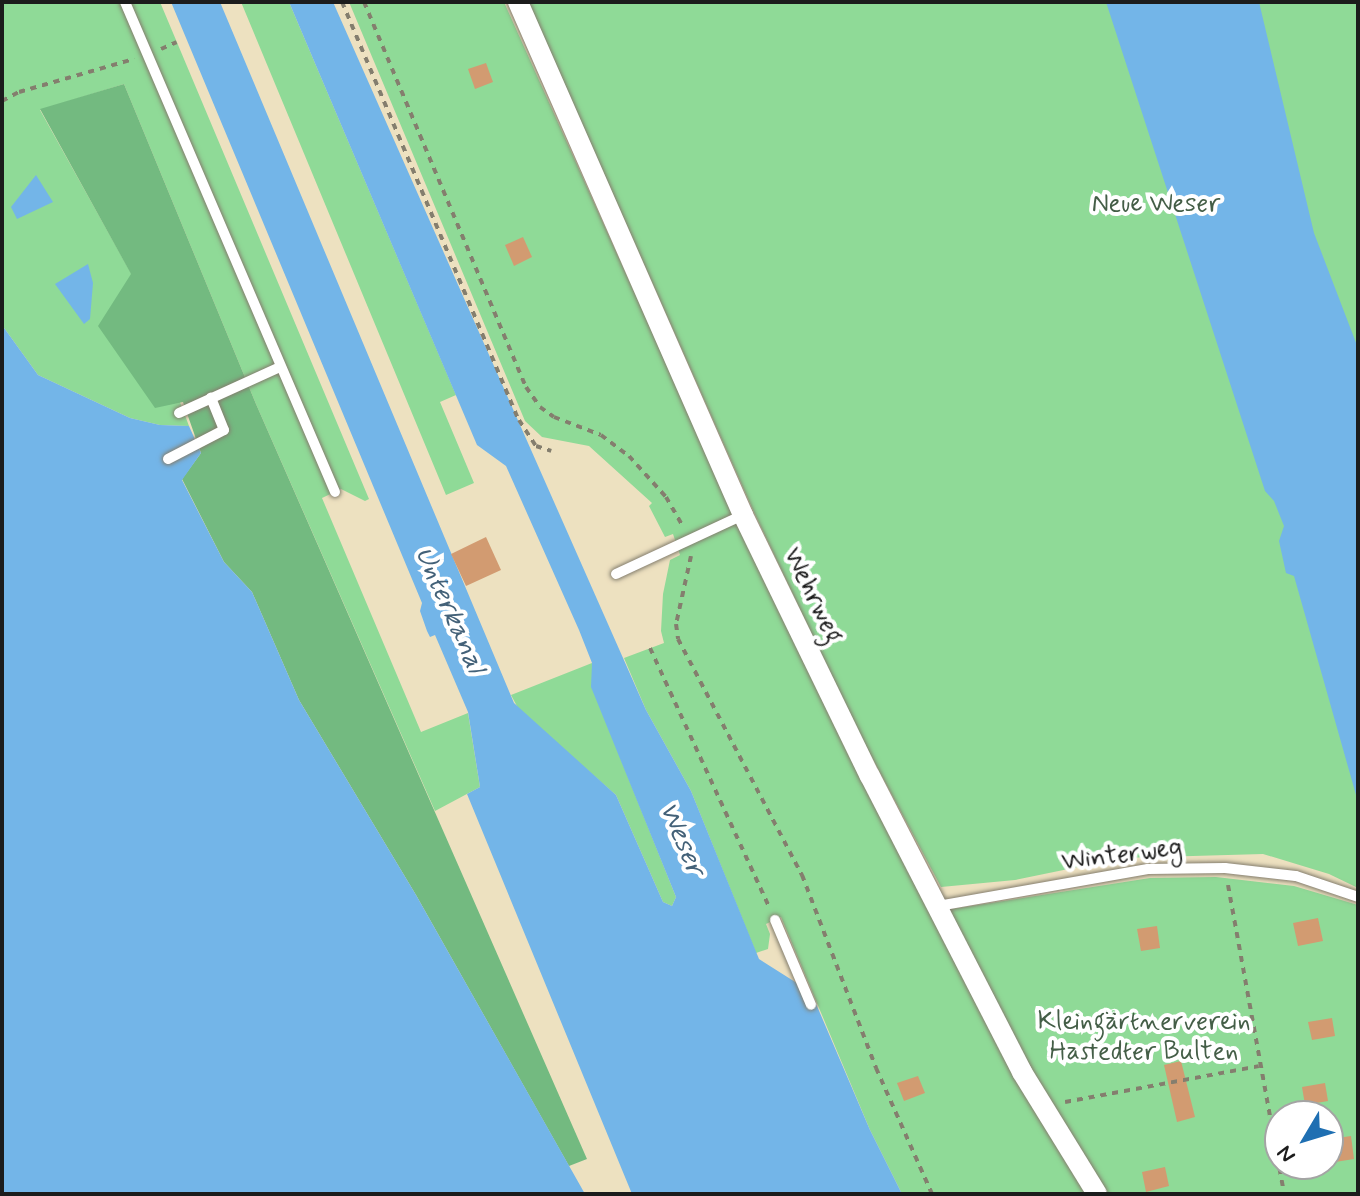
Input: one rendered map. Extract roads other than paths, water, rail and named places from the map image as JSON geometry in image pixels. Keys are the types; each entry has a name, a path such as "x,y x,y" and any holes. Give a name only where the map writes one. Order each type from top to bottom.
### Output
{"street":[{"name":"Wehrweg","path":"518,2 743,515 1041,1106 1097,1194"}],"lane":[{"path":"125,2 335,492"},
{"path":"179,413 280,367"},
{"path":"168,459 224,430 211,398"},
{"path":"616,574 743,515"},
{"name":"Winterweg","path":"938,906 1148,869 1225,868 1296,876 1358,897"},
{"path":"775,920 811,1005"}],"water":[{"path":"171,2 220,2 514,703 616,795 663,902 672,906 676,897 591,687 592,663 579,630 506,466 477,445 289,2 333,2 646,710 691,791 759,959 811,992 870,1130 902,1194 632,1194 467,794 480,787 468,712 435,635 430,637 427,631 420,611 422,603"},
{"name":"Neue Weser","path":"1106,2 1259,2 1314,233 1358,348 1358,802 1294,576 1286,573 1279,541 1284,526 1274,501 1265,491"},
{"path":"36,175 53,202 17,219 11,207"},
{"path":"88,264 93,283 90,319 84,324 55,284"},
{"path":"2,325 38,375 130,418 160,425 189,426 201,453 182,480 224,562 252,592 299,700 416,895 585,1194 2,1194"}],"water label":[{"name":"Unterkanal","path":"449,610"},
{"name":"Weser","path":"681,839"}],"park label":[{"name":"Kleingärtnerverein Hastedter Bulten","path":"1144,1038"}]}
